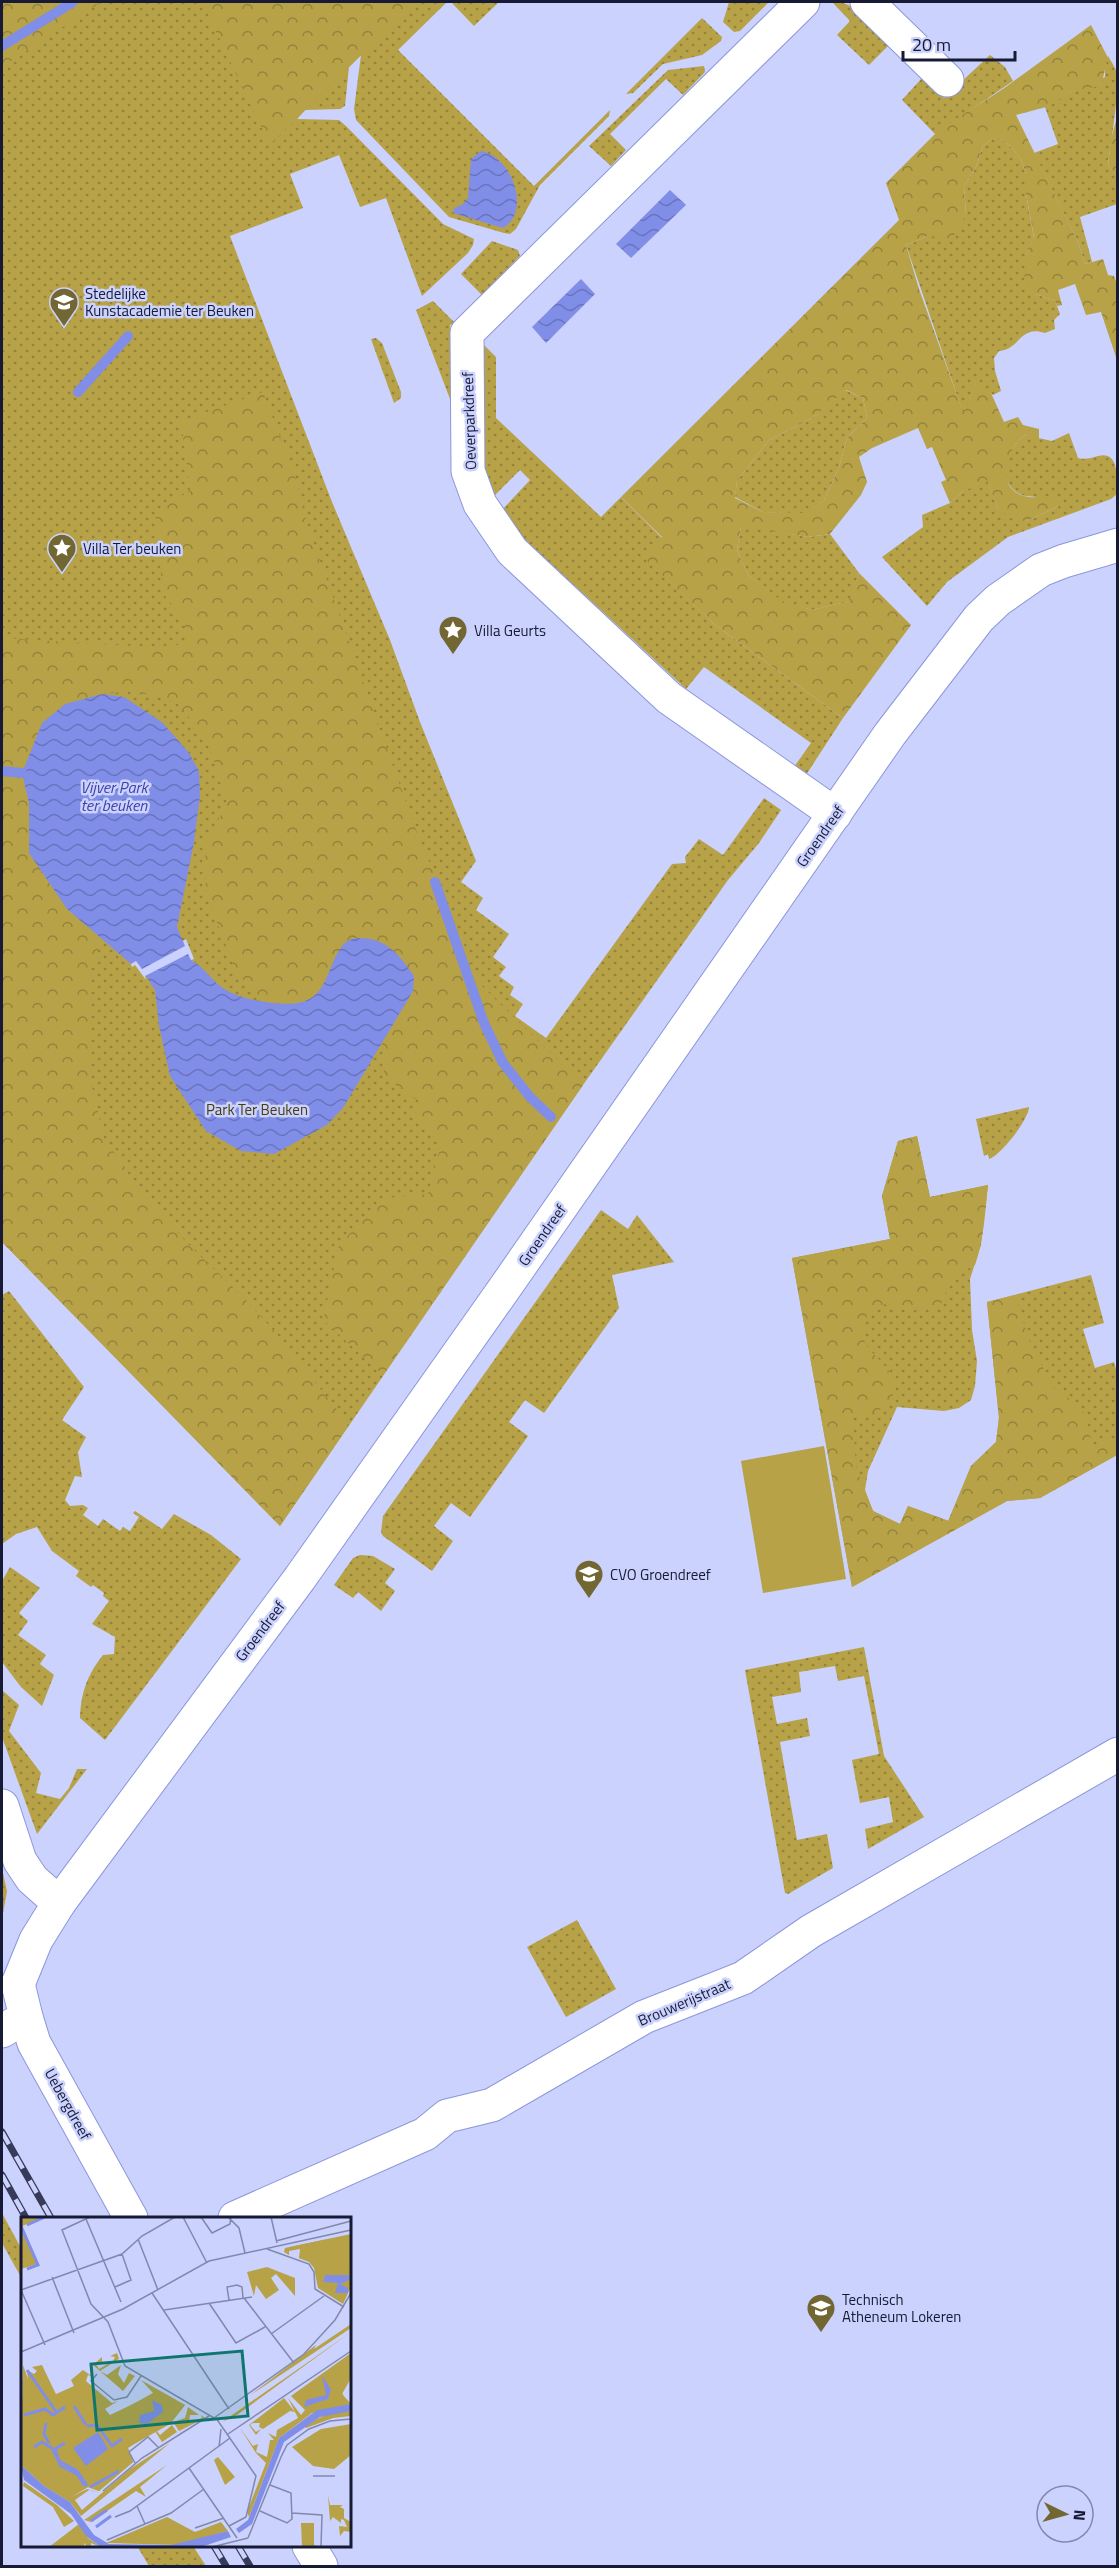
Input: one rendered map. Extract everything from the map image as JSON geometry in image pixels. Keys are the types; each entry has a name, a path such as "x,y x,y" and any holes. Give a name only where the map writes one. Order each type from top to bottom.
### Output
{"street":[{"name":"Oeverparkdreef","path":"803,2 467,333 468,471 480,504 512,551 610,643 669,698 835,814"},
{"path":"867,2 947,80"},
{"name":"Groendreef","path":"10,1989 59,1903 300,1578 890,734 979,618 998,600 1041,570 1118,545"},
{"name":"Brouwerijstraat","path":"237,2217 425,2134 447,2116 492,2104 644,2017 743,1978 811,1930 1118,1754"},
{"path":"2,1806 20,1861 32,1878 59,1903"},
{"name":"Uebergdreef","path":"10,1989 14,2024 34,2043 130,2217"},
{"path":"310,2547 321,2566"}],"green space":[{"name":"Park Ter Beuken","path":"2,2 447,2 398,50 534,186 610,110 609,116 540,185 516,229 510,234 504,233 449,217 356,120 354,109 361,55 349,67 345,106 340,109 305,110 297,119 339,120 443,224 474,239 468,253 422,296 386,198 360,207 339,155 290,174 303,208 230,236 332,502 390,640 476,861 461,882 483,898 476,910 509,934 493,957 506,967 499,976 514,987 510,995 523,1004 515,1016 546,1038 672,864 686,863 685,857 699,839 723,855 764,798 781,810 759,843 728,880 583,1085 280,1526 2,1242"},
{"path":"2,2 101,2 2,67"},
{"path":"202,2 415,2 271,144"},
{"path":"451,2 499,2 474,26"},
{"path":"729,2 769,2 740,31 734,32 723,22"},
{"path":"833,3 844,3 858,12 889,45 869,65 837,35 850,21"},
{"path":"702,18 722,37 721,41 702,55 663,64 633,93 626,94"},
{"path":"1091,25 1108,57 1101,86 1071,91 1050,106 1016,115 1078,242 1085,264 1103,259 1108,275 1114,276 1117,284 1117,360 1101,312 1086,315 1075,284 1058,290 1062,305 1057,306 1055,301 1036,294 1024,281 1026,255 1034,237 1026,194 1026,174 1021,159 1011,147 1003,140 992,139 983,146 976,167 964,186 966,215 952,239 928,236 906,245 919,289 963,412 968,406 976,380 991,393 1004,422 1018,417 1023,425 1039,429 1039,439 1025,435 1017,442 1008,461 1007,480 1018,494 1032,497 1053,495 1059,506 1027,521 1012,519 998,509 987,480 962,492 950,503 941,482 946,480 932,447 927,449 918,428 872,448 859,457 867,482 861,495 830,534 808,537 741,526 737,550 748,575 782,601 812,610 849,601 859,573 911,625 843,718 714,624 643,557 662,537 621,497 899,220 886,183 940,129 1003,89","holes":["846,390 863,398 867,418 847,438 839,467 824,501 806,513 763,512 735,498 737,481 769,440 814,417"]},
{"path":"990,55 1005,67 1013,81 935,134 902,100 922,78 944,98"},
{"path":"1108,56 1117,73 1116,106 1108,165 1117,176 1117,204 1080,217 1092,262 1085,264 1078,242 1034,153 1058,144 1045,107 1071,91 1105,77"},
{"path":"704,66 705,72 683,95 666,79 610,134 626,150 611,166 589,146 668,70"},
{"path":"1117,117 1117,176 1108,165 1111,139"},
{"path":"992,139 1003,140 1021,159 1026,174 1026,194 1034,238 1026,255 1036,294 1055,301 1060,314 1054,320 1055,329 1045,333 1030,332 1012,346 999,351 994,358 1001,391 993,395 976,381 968,407 963,413 906,245 966,215 964,186 976,167 983,146"},
{"path":"492,241 518,250 520,256 482,295 461,274"},
{"path":"433,301 455,323 450,325 450,399 416,310"},
{"path":"376,338 382,343 401,392 401,398 394,403 371,339"},
{"path":"481,342 496,357 496,418 601,517 621,497 662,538 644,557 714,624 843,718 806,775 794,767 811,743 704,667 686,689 521,536 502,510 530,480 520,470 494,496 485,478"},
{"path":"845,390 863,398 867,418 847,438 839,467 824,501 806,514 763,512 735,497 737,481 769,440 814,417"},
{"path":"263,392 294,473 307,524 416,830 481,985 583,1085 383,1375 323,1320 339,1244 386,1198 428,1194 441,1145 415,1120 418,1100 406,1094 384,1074 382,1041 413,992 344,943 321,988 314,996 297,1004 264,1002 236,972 206,894 205,844 227,804 208,740 175,701 133,691 102,694 22,773 29,803 29,853 67,909 102,939 89,973 89,1070 103,1136 136,1185 190,1246 246,1300 283,1341 349,1425 280,1526 2,1242 2,638 150,647 187,644 182,617 164,595 155,532 156,513 190,490 181,421"},
{"path":"1069,433 1078,458 1086,459 1105,455 1113,461 1117,473 1117,494 1111,499 1008,537 947,582 927,606 882,557 923,527 922,515 950,503 962,492 987,479 998,509 1027,521 1059,506 1042,498 1026,496 1015,491 1006,477 1006,461 1019,440 1025,435 1052,441"},
{"path":"741,525 808,537 830,534 859,573 850,601 812,610 782,602 748,575 737,550"},
{"path":"1029,1107 1020,1128 1007,1144 989,1159 988,1154 984,1156 976,1119"},
{"path":"917,1136 930,1197 988,1185 981,1245 970,1279 972,1330 977,1361 975,1386 971,1400 959,1408 944,1411 897,1407 868,1471 865,1490 873,1511 900,1524 908,1506 948,1521 971,1466 996,1442 999,1418 987,1302 1091,1275 1104,1323 1083,1329 1095,1368 1114,1362 1117,1373 1117,1455 1040,1498 1007,1501 852,1587 792,1258 890,1239 882,1196 898,1141"},
{"path":"917,1136 930,1197 988,1185 985,1215 975,1265 948,1280 947,1290 941,1304 918,1310 888,1305 876,1306 865,1320 862,1330 864,1339 891,1375 894,1386 891,1403 870,1415 853,1417 856,1468 873,1511 900,1524 908,1506 949,1521 971,1466 996,1442 999,1418 987,1302 1015,1295 1029,1340 1055,1391 1076,1402 1085,1415 1092,1445 1117,1440 1117,1455 1040,1498 1007,1501 852,1587 792,1258 890,1239 882,1196 898,1141"},
{"path":"601,1210 628,1229 637,1215 674,1262 612,1275 619,1308 544,1413 525,1400 509,1422 528,1436 470,1517 451,1503 434,1526 453,1541 432,1571 383,1536 381,1532 383,1516"},
{"path":"9,1291 84,1387 62,1420 86,1437 78,1452 82,1477 75,1476 65,1500 70,1506 83,1505 88,1508 83,1515 98,1526 103,1519 120,1531 123,1527 130,1531 139,1517 133,1513 135,1511 162,1529 174,1514 211,1535 241,1559 105,1740 80,1718 83,1692 89,1677 103,1655 114,1654 115,1637 92,1624 109,1601 103,1596 104,1593 76,1576 79,1571 52,1551 37,1527 16,1534 2,1544 2,1295"},
{"path":"824,1446 846,1579 763,1593 741,1461"},
{"path":"360,1555 373,1556 395,1569 385,1583 395,1591 381,1611 358,1592 353,1598 334,1585 353,1558"},
{"path":"10,1567 40,1588 19,1613 28,1621 18,1635 46,1655 40,1664 54,1675 42,1706 21,1687 2,1662 2,1581"},
{"path":"864,1647 884,1756 924,1817 868,1849 865,1829 893,1822 889,1797 860,1803 852,1760 879,1754 864,1676 838,1681 835,1666 799,1672 801,1692 772,1697 777,1724 807,1718 810,1736 780,1742 797,1840 827,1834 833,1868 788,1894 785,1893 745,1670"},
{"path":"2,1690 19,1705 9,1731 41,1773 36,1793 60,1799 69,1788 77,1769 87,1769 37,1834 2,1737"},
{"path":"2,1869 7,1891 2,1919"},
{"path":"577,1920 616,1989 566,2017 527,1947"},
{"path":"2,2213 21,2248 21,2277 2,2243"},
{"path":"138,2547 194,2547 206,2566 149,2566"}],"water":[{"path":"481,151 501,162 514,185 517,197 516,209 512,220 503,228 453,213 454,208 462,205 468,198 471,159"},
{"path":"670,190 686,205 631,258 616,244"},
{"path":"581,279 595,294 546,343 532,327"},
{"name":"Vijver Park ter beuken","path":"102,694 124,697 163,723 189,753 199,771 200,796 194,842 177,927 191,960 221,987 233,994 281,1004 298,1003 316,994 322,987 338,951 346,942 354,939 369,939 385,944 398,955 414,976 413,991 343,1108 327,1125 274,1154 241,1151 206,1131 170,1076 159,1026 155,990 136,961 131,964 67,909 29,853 29,803 22,773 42,723 65,704"}],"pier":[{"path":"186,939 194,959 191,960 188,954 145,976 146,980 135,965 132,967 131,964 136,961 142,969 185,946 183,941"}],"waterway":[{"path":"2,46 73,2"},
{"path":"78,392 128,336"},
{"path":"2,771 22,773"},
{"path":"435,882 484,1023 503,1063 530,1097 551,1117"}],"railway":[{"path":"2,2132 50,2217"},
{"path":"2,2175 25,2217"},
{"path":"215,2547 226,2566"},
{"path":"239,2547 250,2566"}],"place":[{"name":"Stedelijke Kunstacademie ter Beuken","path":"64,328"},
{"name":"Villa Ter beuken","path":"62,574"},
{"name":"Villa Geurts","path":"453,656"},
{"name":"CVO Groendreef","path":"589,1600"},
{"name":"Technisch Atheneum Lokeren","path":"821,2334"}]}
